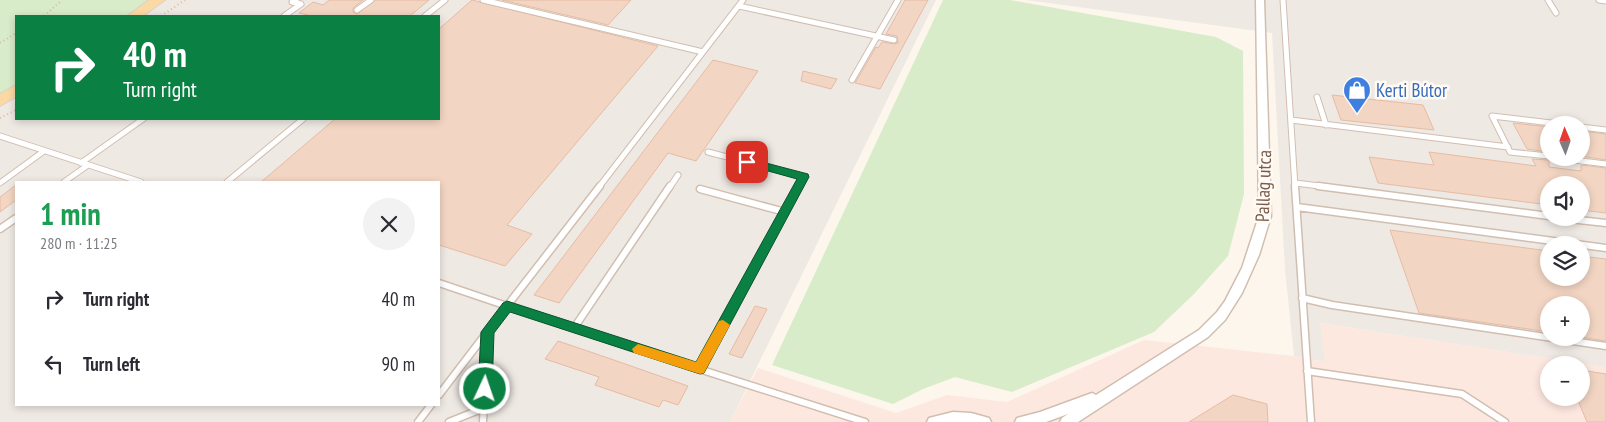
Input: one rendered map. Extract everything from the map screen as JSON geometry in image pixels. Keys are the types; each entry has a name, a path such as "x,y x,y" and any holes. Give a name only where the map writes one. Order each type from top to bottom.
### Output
{"main road":[{"path":"136,15 158,0"},
{"path":"0,100 15,91"}],"street":[{"name":"Pallag utca","path":"1108,393 1187,345 1220,317 1242,283 1257,249 1265,216 1260,0"},
{"path":"1022,422 1040,418 1108,393"},
{"path":"1067,422 1108,393"},
{"path":"934,422 952,417 971,418 984,422"}],"lane":[{"path":"285,15 301,4 292,2 296,0"},
{"path":"357,10 371,0"},
{"path":"426,15 444,0"},
{"path":"483,0 703,52"},
{"path":"440,394 743,0"},
{"path":"852,80 898,0"},
{"name":"Pallag utca","path":"1284,0 1310,422"},
{"path":"1548,0 1556,13"},
{"path":"1599,0 1606,1"},
{"path":"739,6 894,40"},
{"path":"1318,98 1326,125"},
{"path":"1540,122 1492,116 1510,152 1540,155"},
{"path":"82,163 141,120"},
{"path":"228,181 302,120"},
{"path":"1291,120 1508,147"},
{"path":"1590,127 1606,130"},
{"path":"0,136 138,181"},
{"path":"0,183 44,150"},
{"path":"700,369 804,177 708,152"},
{"path":"1590,162 1606,164"},
{"path":"65,181 88,165"},
{"path":"574,328 678,175"},
{"path":"1295,183 1540,215"},
{"path":"700,189 785,212"},
{"path":"1297,206 1606,248"},
{"path":"0,229 15,219"},
{"path":"1590,221 1606,223"},
{"path":"440,283 865,422"},
{"path":"1302,298 1332,305 1606,346"},
{"path":"483,422 487,332"},
{"path":"1307,371 1462,394 1504,422"},
{"path":"418,422 430,406"},
{"path":"449,422 484,408"}],"path":[{"path":"45,15 62,0"},
{"path":"162,15 185,0"},
{"path":"0,43 15,34"},
{"path":"0,118 15,110"}],"shaded area":[{"path":"152,0 936,0 730,422 0,422 0,95 15,86 15,120 440,120 440,15 128,15"},
{"path":"1026,0 1606,0 1606,367 1590,365 1590,356 1540,357 1320,323 1325,362 1294,356 1285,270 1272,33"},
{"path":"1319,323 1540,357 1540,406 1590,406 1590,365 1606,367 1606,422 730,422 758,368 896,413 947,395 1007,402 1144,340 1294,356 1325,362"}],"green space":[{"path":"0,0 152,0 128,15 15,15 15,86 0,95"},
{"path":"943,0 1010,0 1216,37 1243,51 1244,194 1228,256 1194,294 1154,332 1012,392 955,377 923,389 893,404 772,365"}],"building":[{"path":"329,0 363,0 353,8 353,12 357,14 375,0 429,0 411,15 308,15 299,13 313,2 323,5"},
{"path":"472,0 658,46 507,225 532,234 505,266 440,245 440,181 262,181 334,120 440,120 440,28"},
{"path":"502,0 631,0 608,25"},
{"path":"905,0 928,0 880,89 855,83 876,47 878,48 882,42 898,43 897,36 886,34"},
{"path":"713,60 758,71 696,161 668,153 559,303 534,295"},
{"path":"803,71 837,79 831,89 801,81"},
{"path":"1332,95 1423,105 1434,130 1341,120"},
{"path":"1513,123 1540,126 1540,151 1527,149"},
{"path":"1590,132 1606,134 1606,160 1590,157"},
{"path":"1429,152 1536,166 1532,159 1540,159 1540,166 1581,171 1581,166 1606,168 1606,213 1590,211 1590,176 1540,176 1540,204 1378,183 1369,157 1434,165"},
{"path":"15,186 15,201 0,212 0,197"},
{"path":"1390,230 1540,250 1540,286 1590,286 1590,257 1606,259 1606,341 1590,338 1590,296 1540,296 1540,331 1419,313"},
{"path":"755,306 767,309 742,358 729,354"},
{"path":"558,341 688,386 678,405 663,400 659,407 595,385 599,377 545,359"},
{"path":"1590,371 1606,374 1606,422 1587,422 1580,406 1590,406"},
{"path":"1233,395 1267,404 1268,422 1189,422"}],"slow traffic":[{"path":"638,349 700,369 723,325"}],"place":[{"name":"Kerti Bútor","path":"1357,114"}],"route":[{"path":"485,389 487,332 507,306 700,369 804,177 747,162"}]}
